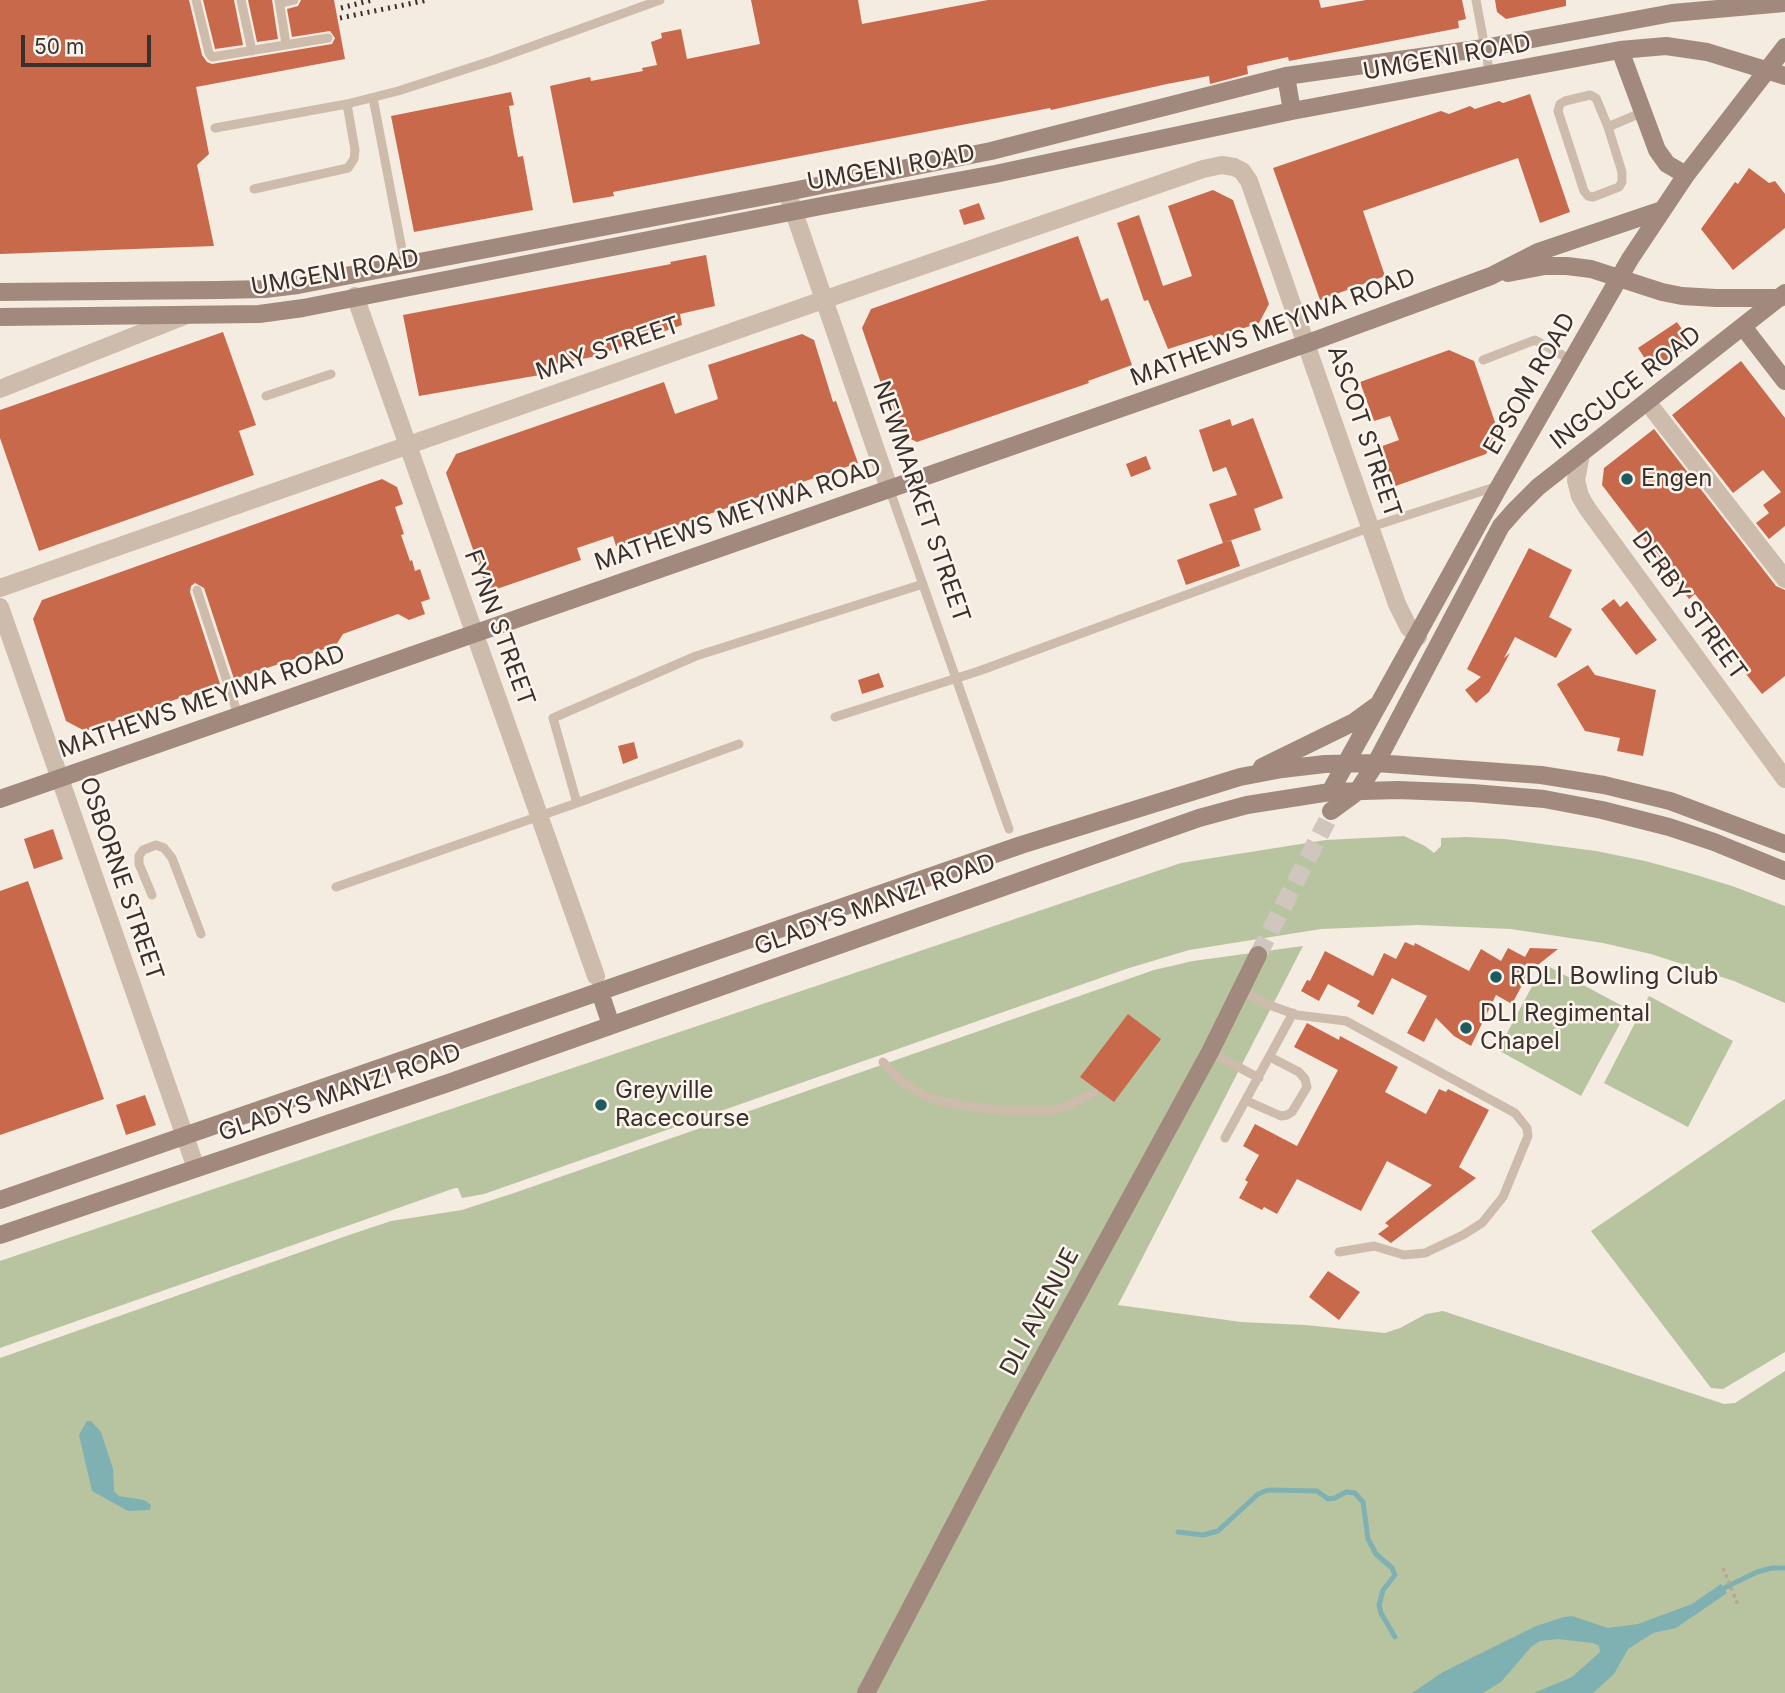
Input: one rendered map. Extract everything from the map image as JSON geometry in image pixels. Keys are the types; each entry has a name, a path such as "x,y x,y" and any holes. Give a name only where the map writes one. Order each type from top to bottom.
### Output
{"main road":[{"name":"UMGENI ROAD","path":"0,292 265,289 787,192 991,150 1286,76 1484,48 1672,13 1785,3"},
{"name":"UMGENI ROAD","path":"0,317 259,314 303,308 995,174 1292,111 1620,50 1666,46 1684,48 1707,52 1785,76"},
{"name":"EPSOM ROAD","path":"1330,792 1618,278 1686,175 1785,47"},
{"path":"1620,50 1661,158 1686,175"},
{"path":"1286,76 1292,111"},
{"path":"991,150 995,174"},
{"path":"917,165 921,187"},
{"path":"866,176 870,197"},
{"name":"MATHEWS MEYIWA ROAD","path":"0,799 1308,343 1491,276 1538,252 1662,210"},
{"name":"MATHEWS MEYIWA ROAD","path":"1491,276 1545,266 1567,266 1588,269 1682,296 1726,299 1782,295"},
{"name":"INGCUCE ROAD","path":"1376,763 1501,526 1527,496 1744,328 1782,295"},
{"path":"1744,328 1785,381"},
{"path":"1240,777 1346,726 1381,702"},
{"path":"1330,792 1329,816 1357,792 1376,763"},
{"name":"GLADYS MANZI ROAD","path":"0,1200 184,1136 598,984 1021,845 1240,777 1282,769 1376,763 1527,774 1604,785 1670,801 1785,844"},
{"name":"GLADYS MANZI ROAD","path":"0,1235 611,1025 1199,818 1247,805 1330,792 1398,790 1544,799 1602,810 1714,842 1785,871"},
{"path":"1021,845 1032,876"},
{"name":"DLI AVENUE","path":"866,1693 1015,1409 1210,1052 1258,955"},
{"path":"598,984 611,1025"}],"street":[{"name":"MAY STREET","path":"0,587 1203,169 1222,165 1234,167"},
{"name":"ASCOT STREET","path":"1234,167 1242,171 1250,181 1397,604 1409,628 1418,636"},
{"name":"NEWMARKET STREET","path":"787,192 889,488"},
{"name":"FYNN STREET","path":"355,296 476,632 598,984"},
{"path":"0,389 187,315"},
{"path":"1648,403 1785,579"},
{"name":"DERBY STREET","path":"1581,454 1576,480 1580,496 1587,508 1785,779"},
{"name":"OSBORNE STREET","path":"0,607 195,1168"}],"lane":[{"path":"196,0 212,57 328,38"},
{"path":"241,0 252,51"},
{"path":"286,44 279,1 295,0"},
{"path":"215,128 373,98 494,60 660,0"},
{"path":"1476,0 1490,75"},
{"path":"1590,95 1596,98 1608,127 1622,172 1622,181 1612,191 1588,196 1584,191 1558,111 1560,104 1590,95"},
{"path":"373,98 405,265"},
{"path":"254,189 348,168 354,159 355,150 347,104"},
{"path":"1608,127 1643,112"},
{"path":"1483,360 1535,340 1572,360"},
{"path":"266,397 331,374"},
{"path":"835,717 979,671 1371,527 1500,485"},
{"name":"NEWMARKET STREET","path":"889,488 1009,829"},
{"path":"578,803 553,718 696,656 923,584"},
{"path":"197,590 238,715"},
{"path":"336,887 739,744"},
{"path":"152,895 139,864 139,856 143,850 156,845 164,848 172,858 201,934"},
{"path":"1241,991 1293,1013 1346,1021 1515,1113 1527,1128 1528,1136 1503,1197 1482,1223 1425,1253 1404,1255 1374,1245 1339,1252"},
{"path":"1225,1138 1293,1013"},
{"path":"1210,1052 1259,1078"},
{"path":"1247,1101 1281,1116 1287,1115 1292,1112 1307,1087 1299,1072 1270,1057"},
{"path":"883,1062 901,1081 923,1096 965,1106 1004,1111 1050,1111 1093,1093"}],"path":[{"path":"1723,1568 1738,1605"}],"green space":[{"name":"Greyville Racecourse","path":"1404,836 1434,853 1441,846 1441,838 1466,837 1596,851 1693,874 1785,906 1785,1003 1734,981 1651,954 1603,943 1511,929 1418,925 1321,929 1189,950 1126,969 484,1194 462,1198 458,1188 455,1188 0,1348 0,1261 1181,863 1326,840"},
{"path":"1303,946 1118,1305 1241,1322 1385,1333 1426,1314 1443,1311 1724,1404 1735,1403 1785,1371 1785,1693 0,1693 0,1358 391,1221 462,1210 514,1193 1154,970 1193,961"},
{"path":"1544,964 1628,1009 1581,1096 1498,1050"},
{"path":"1649,996 1733,1041 1688,1127 1604,1083"},
{"path":"1785,1099 1785,1352 1723,1389 1711,1388 1591,1231"}],"water":[{"path":"87,1421 91,1421 101,1432 113,1469 114,1491 119,1496 144,1500 151,1505 150,1510 128,1511 92,1491 79,1435"},
{"path":"1721,1584 1727,1593 1676,1628 1653,1633 1628,1649 1614,1674 1593,1693 1534,1693 1572,1677 1600,1652 1599,1646 1593,1643 1558,1639 1540,1641 1531,1647 1501,1682 1483,1693 1412,1693 1443,1672 1536,1626 1572,1616 1608,1628 1638,1624 1692,1604"}],"building":[{"path":"0,0 189,0 202,55 212,64 332,44 335,38 330,31 292,37 287,9 298,6 301,0 334,0 345,59 196,87 209,154 197,165 214,246 0,254"},
{"path":"203,0 234,0 243,45 215,49"},
{"path":"248,0 272,0 278,39 257,42"},
{"path":"751,0 858,0 862,24 988,0 1319,0 1321,8 1366,0 1462,0 1466,19 1458,21 1459,28 1289,61 1288,57 1247,66 1248,74 1210,84 1209,76 1051,110 1050,108 613,192 614,196 573,203 550,86 590,77 591,81 643,71 642,68 657,65 651,42 662,38 661,33 681,29 687,59 760,44"},
{"path":"1495,0 1566,0 1566,6 1506,19 1497,12"},
{"path":"511,92 514,105 509,106 513,131 518,157 523,156 533,210 414,232 391,116"},
{"path":"1530,94 1570,212 1540,223 1518,158 1363,211 1385,276 1320,300 1273,168 1441,111 1449,114 1470,106 1475,109"},
{"path":"1749,168 1769,183 1775,181 1785,194 1785,228 1733,270 1701,229 1735,182 1738,184"},
{"path":"1213,190 1233,200 1269,304 1259,323 1168,349 1148,300 1144,301 1117,223 1139,215 1163,286 1192,276 1168,206"},
{"path":"979,203 985,219 964,225 959,210"},
{"path":"1078,236 1101,301 1108,298 1132,365 1088,381 1089,383 917,442 898,433 862,328 871,309"},
{"path":"706,255 715,306 680,314 682,325 592,357 539,367 540,375 419,396 403,315"},
{"path":"1677,322 1692,344 1653,371 1638,348"},
{"path":"223,332 256,425 239,431 254,475 39,551 0,438 0,410"},
{"path":"802,334 814,340 833,402 836,401 858,463 616,546 613,536 577,548 581,560 488,592 446,473 456,454 664,382 675,414 718,399 708,365"},
{"path":"1449,350 1474,361 1498,431 1486,454 1390,488 1377,448 1399,440 1390,416 1374,421 1360,382"},
{"path":"1741,361 1785,418 1785,526 1769,539 1756,523 1769,513 1763,505 1781,492 1763,470 1733,493 1672,415"},
{"path":"1253,418 1283,498 1254,509 1261,530 1223,543 1209,504 1237,495 1226,467 1213,472 1199,430 1230,419 1232,426"},
{"path":"1654,429 1776,586 1785,590 1785,676 1762,694 1742,669 1747,665 1695,594 1689,599 1602,485 1604,468"},
{"path":"1146,456 1151,469 1131,477 1126,464"},
{"path":"382,479 397,487 403,504 395,507 410,561 412,560 415,571 420,569 430,599 421,602 425,614 409,620 398,614 343,634 336,645 234,679 204,588 195,583 190,592 220,684 85,731 66,721 33,619 42,600"},
{"path":"1231,540 1240,566 1186,585 1177,560"},
{"path":"1529,548 1572,570 1549,617 1572,629 1556,658 1515,637 1504,658 1510,653 1489,692 1476,703 1465,690 1481,677 1467,669"},
{"path":"1614,599 1620,607 1627,601 1657,640 1636,655 1601,609"},
{"path":"1588,665 1595,675 1656,690 1643,756 1617,751 1620,738 1585,731 1557,684"},
{"path":"879,673 884,687 862,694 858,680"},
{"path":"634,742 638,758 623,764 618,746"},
{"path":"53,829 63,859 34,869 24,839"},
{"path":"28,881 104,1099 0,1135 0,891"},
{"path":"1405,942 1414,946 1415,943 1469,971 1481,949 1501,961 1508,948 1525,957 1530,948 1558,949 1529,972 1512,1004 1496,995 1471,1046 1454,1036 1436,1018 1424,1042 1407,1033 1427,996 1392,978 1373,1015 1357,1006 1360,1001 1328,984 1319,1001 1301,991 1307,980 1310,981 1325,951 1373,976 1384,953 1396,959"},
{"path":"1128,1014 1161,1039 1114,1102 1080,1077"},
{"path":"1307,1023 1339,1040 1340,1036 1398,1067 1385,1092 1426,1114 1439,1089 1446,1092 1448,1089 1489,1110 1459,1167 1476,1178 1391,1243 1378,1234 1389,1226 1385,1223 1432,1185 1387,1161 1361,1211 1297,1179 1277,1214 1264,1207 1262,1210 1239,1198 1248,1182 1245,1180 1259,1155 1243,1146 1255,1124 1297,1146 1338,1070 1294,1047"},
{"path":"145,1095 156,1125 126,1135 116,1105"},
{"path":"1328,1271 1360,1292 1339,1320 1309,1297"}],"waterway":[{"path":"1178,1532 1203,1535 1218,1531 1258,1494 1268,1490 1317,1491 1328,1499 1346,1492 1355,1493 1363,1502 1368,1539 1376,1554 1392,1568 1395,1575 1383,1590 1379,1605 1395,1637"},
{"path":"1724,1588 1757,1572 1785,1568"}],"tunnel":[{"path":"1258,955 1327,821"}],"railway":[{"path":"341,8 372,0"},
{"path":"340,18 428,0"}],"place":[{"name":"Engen","path":"1627,479"},
{"name":"RDLI Bowling Club","path":"1496,977"},
{"name":"DLI Regimental Chapel","path":"1466,1028"},
{"name":"Greyville Racecourse","path":"601,1105"}]}
